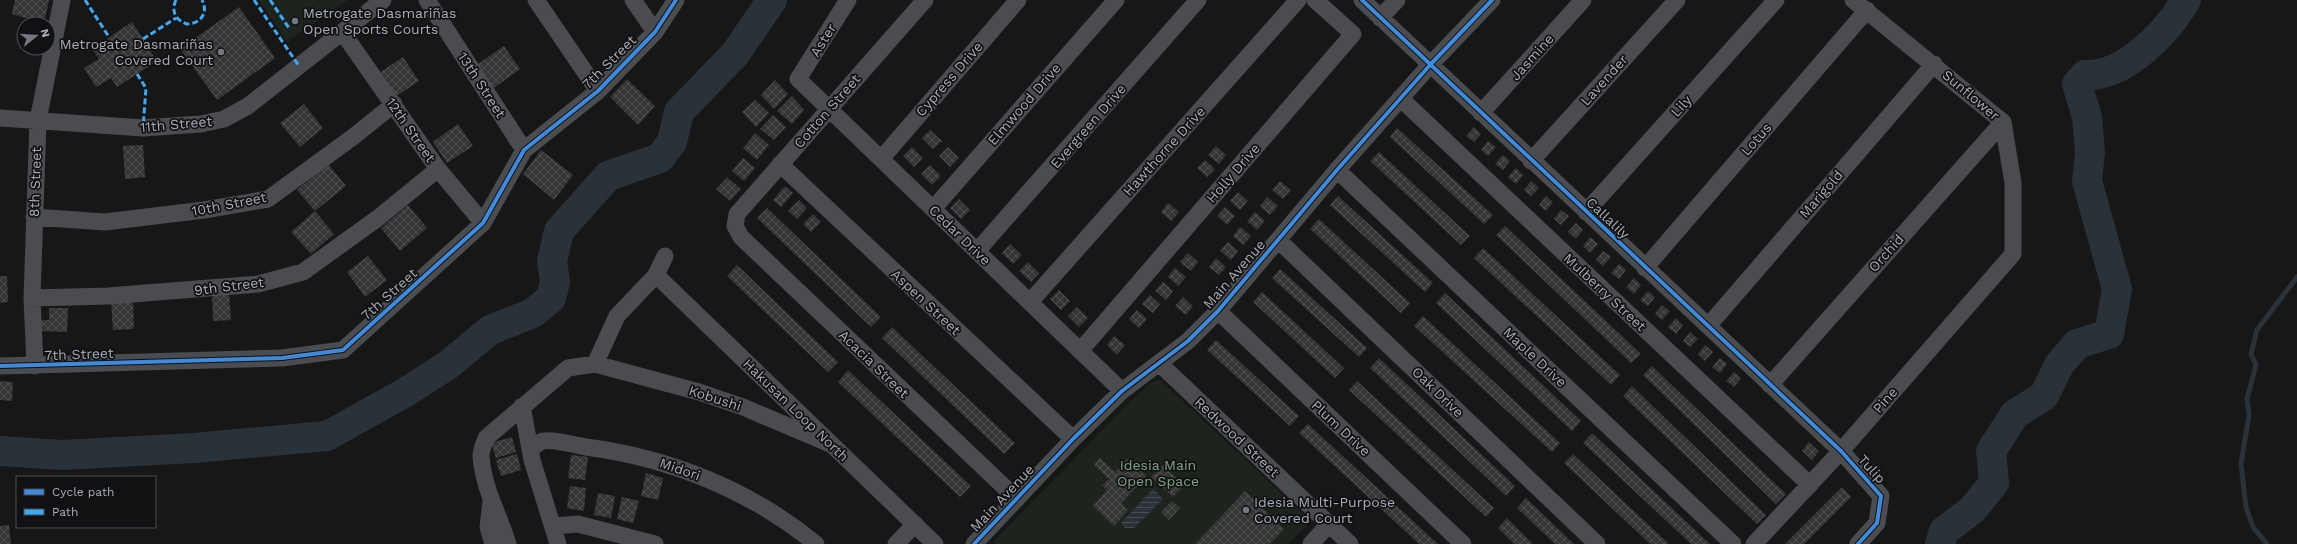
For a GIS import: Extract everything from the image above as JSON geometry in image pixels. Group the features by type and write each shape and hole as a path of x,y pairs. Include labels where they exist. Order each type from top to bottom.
{"street":[{"name":"8th Street","path":"35,366 32,298 38,120 62,0"},
{"name":"11th Street","path":"0,118 143,128 201,124 224,119 248,106 343,33 383,0"},
{"name":"13th Street","path":"427,0 524,150"},
{"path":"536,0 598,91"},
{"path":"632,0 654,32"},
{"name":"7th Street","path":"0,366 282,358 342,350 483,223 524,150 598,91 654,32 676,0"},
{"name":"Aster","path":"798,79 848,0"},
{"name":"Cotton Street","path":"735,226 737,214 925,0"},
{"name":"Cypress Drive","path":"881,159 1018,0"},
{"name":"Elmwood Drive","path":"933,209 1116,0"},
{"name":"Evergreen Drive","path":"977,252 1198,0"},
{"name":"Hawthorne Drive","path":"1030,302 1298,0"},
{"name":"Holly Drive","path":"1080,351 1353,34 1315,0"},
{"name":"Callalily","path":"1362,0 1531,161 1645,268 1709,325 1770,385 1841,451"},
{"path":"1380,18 1397,0"},
{"name":"Main Avenue","path":"974,544 1073,439 1122,391 1160,364 1188,341 1218,311 1400,98 1492,0"},
{"name":"Jasmine","path":"1481,113 1583,0"},
{"name":"Lavender","path":"1531,161 1677,0"},
{"name":"Lily","path":"1586,212 1776,0"},
{"name":"Sunflower","path":"1853,0 1934,64 2003,122 2013,183 2013,254"},
{"name":"Lotus","path":"1645,268 1867,10"},
{"name":"12th Street","path":"343,33 438,169 483,223"},
{"name":"Marigold","path":"1709,325 1934,64"},
{"name":"Cedar Drive","path":"798,79 1122,391"},
{"name":"Mulberry Street","path":"1400,98 1810,485"},
{"name":"10th Street","path":"34,217 105,222 204,210 268,199 353,137 394,104"},
{"name":"Orchid","path":"1770,385 2003,122"},
{"name":"Aspen Street","path":"780,164 1073,439"},
{"name":"9th Street","path":"32,298 108,296 258,284 303,272 378,218 438,169"},
{"name":"Maple Drive","path":"1337,170 1733,544"},
{"name":"Acacia Street","path":"735,226 741,237 1017,499"},
{"name":"Oak Drive","path":"1278,240 1597,544"},
{"name":"Pine","path":"1754,544 1841,451 2013,254"},
{"path":"508,544 501,522 491,501 481,454 486,438 568,368 595,364 617,316 656,276 665,256"},
{"name":"Hakusan Loop North","path":"656,276 935,544"},
{"name":"Plum Drive","path":"1218,311 1464,544"},
{"name":"Kobushi","path":"595,364 699,392 743,407 830,444"},
{"name":"Redwood Street","path":"1160,364 1350,544"},
{"path":"522,406 530,449 558,544"},
{"name":"Midori","path":"530,449 543,441 606,449 666,463 714,481 750,499 798,530 816,544"},
{"name":"Tulip","path":"1841,451 1881,496 1877,522 1858,544"},
{"path":"491,501 488,527 493,544"},
{"path":"553,526 578,524 655,544"},
{"path":"896,544 915,524"},
{"path":"1311,544 1329,524"}],"green space":[{"name":"Metrogate Dasmariñas Open Sports Courts","path":"259,0 348,0 287,42"},
{"name":"Idesia Main Open Space","path":"1159,379 1306,516 1307,525 1288,544 995,544 993,542 1121,411 1148,385"}],"shaded area":[{"path":"1153,489 1163,499 1134,528 1125,528 1121,523"}],"building":[{"path":"15,0 49,0 46,16 19,16 12,14"},
{"name":"Metrogate Dasmariñas Covered Court","path":"239,7 275,58 217,100 180,49"},
{"path":"132,22 157,61 117,87 111,78 96,87 84,68 99,59 92,49"},
{"path":"504,46 520,69 494,88 478,64"},
{"path":"403,57 419,81 392,99 376,75"},
{"path":"627,79 655,106 638,125 610,97"},
{"path":"775,80 788,94 774,109 761,95"},
{"path":"792,96 804,110 792,124 777,111"},
{"path":"755,100 769,113 756,127 742,112"},
{"path":"304,104 323,128 300,147 280,123"},
{"path":"773,115 786,127 774,140 760,129"},
{"path":"458,124 473,146 447,163 433,142"},
{"path":"1474,127 1481,134 1474,142 1466,136"},
{"path":"1397,128 1493,215 1484,224 1390,137"},
{"path":"930,130 942,141 933,149 922,138"},
{"path":"755,133 769,145 757,160 743,148"},
{"path":"1488,141 1496,147 1488,156 1481,150"},
{"path":"143,145 145,177 125,179 123,146"},
{"path":"1216,146 1226,155 1219,164 1208,155"},
{"path":"912,147 923,158 914,167 903,156"},
{"path":"948,147 959,158 950,167 939,156"},
{"path":"541,150 573,175 554,200 523,174"},
{"path":"1379,152 1470,236 1461,245 1370,161"},
{"path":"1503,155 1510,161 1503,170 1495,164"},
{"path":"743,158 755,168 744,181 732,171"},
{"path":"1205,160 1215,169 1207,177 1197,168"},
{"path":"328,164 346,186 315,211 297,190"},
{"path":"930,165 941,176 932,185 921,174"},
{"path":"1516,168 1523,175 1516,184 1508,177"},
{"path":"727,177 741,189 730,201 716,189"},
{"path":"1280,181 1291,190 1283,199 1272,190"},
{"path":"1531,181 1539,188 1531,196 1524,190"},
{"path":"785,186 793,193 781,207 773,200"},
{"path":"1238,192 1248,201 1240,210 1230,201"},
{"path":"1338,196 1433,283 1425,292 1330,205"},
{"path":"1546,196 1553,202 1546,211 1539,205"},
{"path":"1267,197 1278,206 1270,215 1260,206"},
{"path":"959,199 970,210 961,219 950,208"},
{"path":"799,200 807,208 797,219 788,211"},
{"path":"1168,203 1179,212 1171,221 1161,212"},
{"path":"408,205 427,228 400,251 381,228"},
{"path":"1225,207 1235,216 1227,225 1217,216"},
{"path":"767,208 881,317 871,327 757,218"},
{"path":"1561,210 1569,216 1561,225 1554,219"},
{"path":"315,211 334,234 311,254 291,232"},
{"path":"1255,212 1265,221 1257,230 1247,221"},
{"path":"813,214 821,222 811,232 803,224"},
{"path":"1319,219 1410,303 1401,313 1310,229"},
{"path":"1576,223 1583,230 1576,239 1568,232"},
{"path":"1505,226 1641,354 1631,363 1496,235"},
{"path":"1240,227 1251,236 1243,245 1233,236"},
{"path":"1590,237 1598,244 1590,253 1583,246"},
{"path":"1228,242 1238,251 1231,260 1220,251"},
{"path":"1010,244 1022,255 1013,264 1002,253"},
{"path":"1483,248 1620,375 1611,385 1474,258"},
{"path":"1603,251 1611,257 1603,266 1596,260"},
{"path":"1188,253 1198,262 1191,271 1180,262"},
{"path":"368,256 387,280 365,297 347,272"},
{"path":"1216,258 1226,267 1219,275 1209,267"},
{"path":"1028,262 1039,273 1031,282 1019,271"},
{"path":"1619,264 1626,270 1619,279 1611,273"},
{"path":"737,265 838,362 828,372 727,276"},
{"path":"1175,268 1186,277 1178,286 1168,277"},
{"path":"1280,269 1367,348 1359,357 1272,278"},
{"path":"0,276 7,276 8,302 0,303"},
{"path":"1634,278 1641,285 1634,294 1626,287"},
{"path":"1163,282 1173,291 1166,300 1155,291"},
{"path":"1059,290 1070,301 1061,310 1050,299"},
{"path":"1648,291 1655,297 1648,306 1640,300"},
{"path":"229,292 231,320 213,321 212,293"},
{"path":"1262,292 1344,368 1335,378 1253,302"},
{"path":"1445,293 1581,421 1572,431 1436,303"},
{"path":"1150,295 1160,304 1153,313 1142,304"},
{"path":"1183,297 1193,306 1186,315 1175,306"},
{"path":"133,300 134,329 113,330 111,301"},
{"path":"1662,305 1670,311 1662,320 1655,314"},
{"path":"1077,307 1088,318 1079,327 1068,316"},
{"path":"49,308 68,308 67,332 39,331 39,320 49,320"},
{"path":"1137,310 1147,319 1139,328 1129,319"},
{"path":"1423,316 1560,443 1552,452 1414,326"},
{"path":"1676,318 1683,325 1676,334 1668,327"},
{"path":"892,327 1015,443 1004,454 882,338"},
{"path":"1690,332 1698,339 1690,347 1683,341"},
{"path":"1114,336 1125,345 1117,355 1107,345"},
{"path":"1216,340 1299,416 1290,426 1207,350"},
{"path":"1705,345 1713,352 1705,361 1698,354"},
{"path":"1379,358 1515,486 1506,496 1370,368"},
{"path":"1720,358 1727,364 1720,373 1712,367"},
{"path":"1652,366 1786,494 1776,504 1643,375"},
{"path":"848,370 971,486 960,497 838,382"},
{"path":"1734,372 1741,378 1734,387 1726,381"},
{"path":"0,381 13,382 12,401 0,400"},
{"path":"1357,381 1494,508 1486,517 1349,390"},
{"path":"1632,386 1766,515 1757,524 1623,396"},
{"path":"1308,424 1438,544 1419,544 1299,433"},
{"path":"1592,433 1710,544 1691,544 1583,443"},
{"path":"512,437 516,452 496,458 491,443"},
{"path":"1809,442 1819,451 1812,460 1802,451"},
{"path":"517,454 521,470 501,476 496,460"},
{"path":"1573,454 1669,544 1650,544 1564,463"},
{"path":"571,455 588,457 585,480 568,478"},
{"path":"1100,458 1115,472 1128,458 1147,476 1121,503 1128,510 1114,526 1093,506 1107,490 1102,485 1109,479 1094,465"},
{"path":"1163,465 1184,485 1173,497 1151,477"},
{"path":"646,473 663,478 658,500 641,496"},
{"path":"570,486 586,488 584,511 567,508"},
{"path":"1842,487 1851,497 1804,544 1785,544"},
{"name":"Idesia Multi-Purpose Covered Court","path":"1245,491 1284,529 1270,544 1195,544"},
{"path":"598,493 615,496 611,518 594,515"},
{"path":"622,497 639,501 633,523 617,519"},
{"path":"1526,498 1574,544 1555,544 1517,508"},
{"path":"1172,501 1180,508 1169,520 1161,512"},
{"path":"1507,518 1533,544 1514,544 1498,528"},
{"path":"9,525 11,544 0,544 0,526"}],"waterway":[{"path":"0,451 62,455 194,448 327,436 406,392 448,365 490,330 533,313 551,298 555,282 552,261 559,231 608,176 660,158 672,142 679,112 735,54 772,0"},
{"path":"1940,544 1944,531 1972,510 1994,483 1991,451 2015,414 2044,396 2059,365 2077,344 2109,334 2117,289 2087,181 2090,153 2087,117 2077,84 2085,75 2100,74 2115,69 2130,61 2168,26 2186,0"},
{"path":"2267,544 2253,527 2246,507 2241,464 2249,415 2247,399 2256,365 2251,354 2257,330 2297,277"}],"marked path":[{"path":"85,0 109,37"},
{"path":"176,0 174,8 175,15 187,24 192,24 202,17 204,13 204,5 202,0"},
{"path":"254,0 299,66"},
{"path":"270,0 289,28"},
{"path":"143,39 176,18"},
{"path":"137,74 146,88 143,128"}],"cycle path":[{"path":"0,366 282,358 343,350 483,223 524,150 598,91 655,32 676,0"},
{"path":"1362,0 1841,451 1881,496 1877,523 1858,544"},
{"path":"974,544 1073,439 1122,391 1188,341 1218,311 1337,170 1430,65 1492,0"}],"place":[{"name":"Metrogate Dasmariñas Open Sports Courts","path":"295,21"},
{"name":"Metrogate Dasmariñas Covered Court","path":"221,52"},
{"name":"Idesia Multi-Purpose Covered Court","path":"1246,510"}]}
